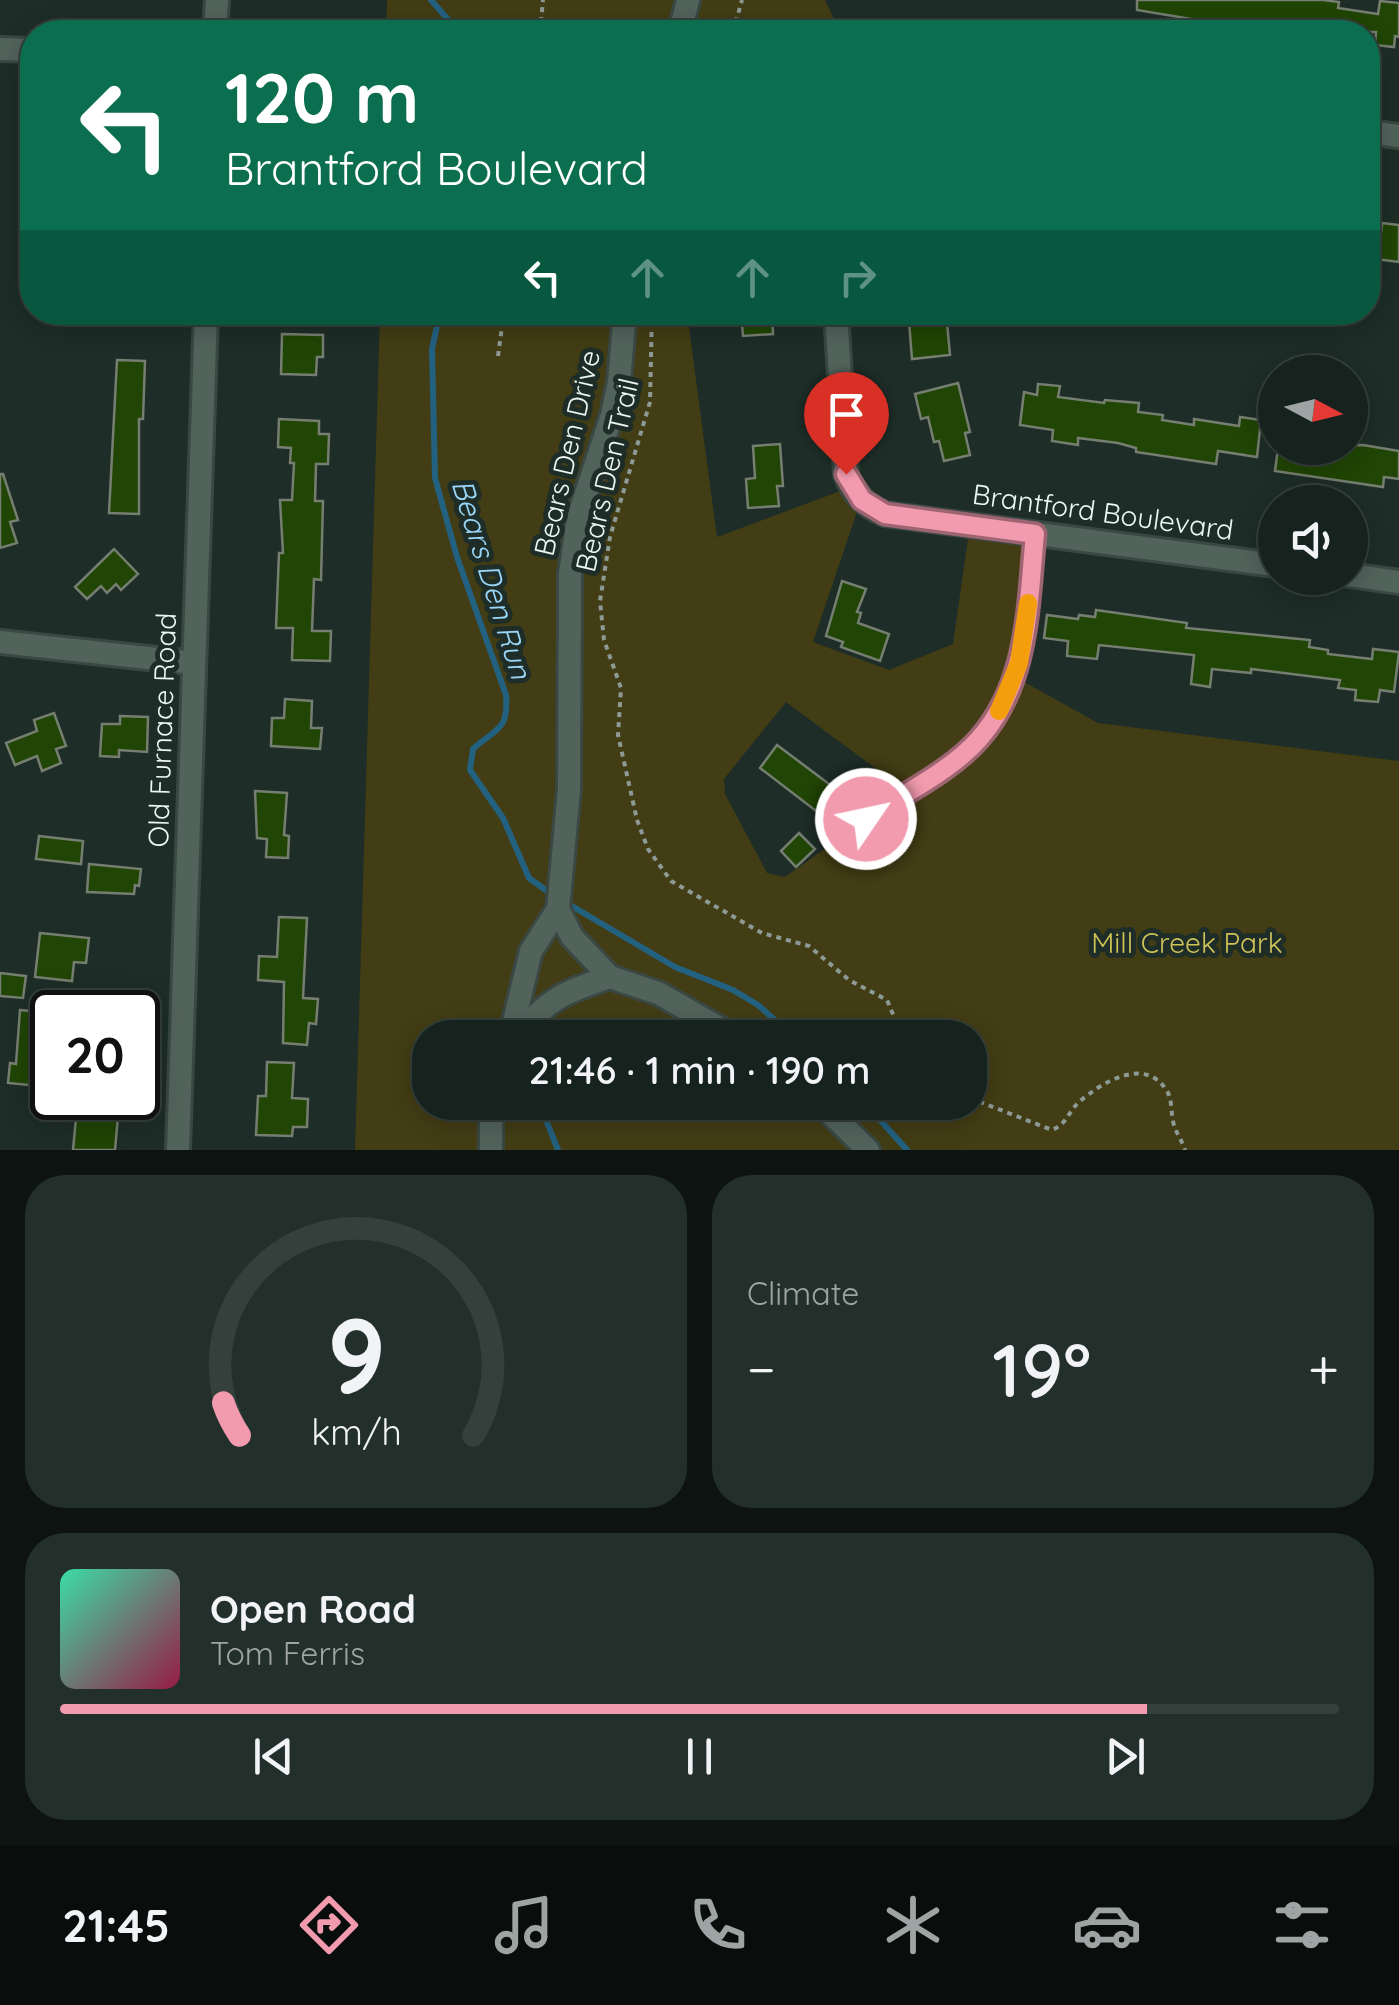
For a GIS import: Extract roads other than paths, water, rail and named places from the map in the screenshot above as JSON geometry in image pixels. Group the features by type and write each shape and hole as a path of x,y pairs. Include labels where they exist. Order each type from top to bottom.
{"street":[{"name":"Old Furnace Road","path":"178,1150 206,325"},
{"name":"Bears Den Drive","path":"558,908 567,818 570,574 578,518 612,414 623,325"},
{"name":"Brantford Boulevard","path":"837,325 846,474 851,487 870,507 885,514 1258,563"},
{"path":"1368,578 1399,582"},
{"path":"0,642 194,663"},
{"path":"558,908 572,937 610,978 658,993 705,1020"},
{"path":"516,1020 530,950 558,908"},
{"path":"529,1020 546,1003 574,988 610,978"},
{"path":"491,1120 492,1150"},
{"path":"837,1120 868,1150"}],"lane":[{"path":"866,819 966,750 1002,708 1019,663 1035,534"}],"waterway":[{"name":"Bears Den Run","path":"431,0 448,20"},
{"name":"Bears Den Run","path":"437,325 432,349 435,478 457,557 506,695 503,722 473,749 470,770 503,818 529,878 554,896"},
{"name":"Bears Den Run","path":"565,902 675,967 733,990 775,1020"},
{"path":"546,1120 558,1150"},
{"name":"Bears Den Run","path":"880,1120 907,1150"}],"park label":[{"name":"Mill Creek Park","path":"1187,943"}]}
